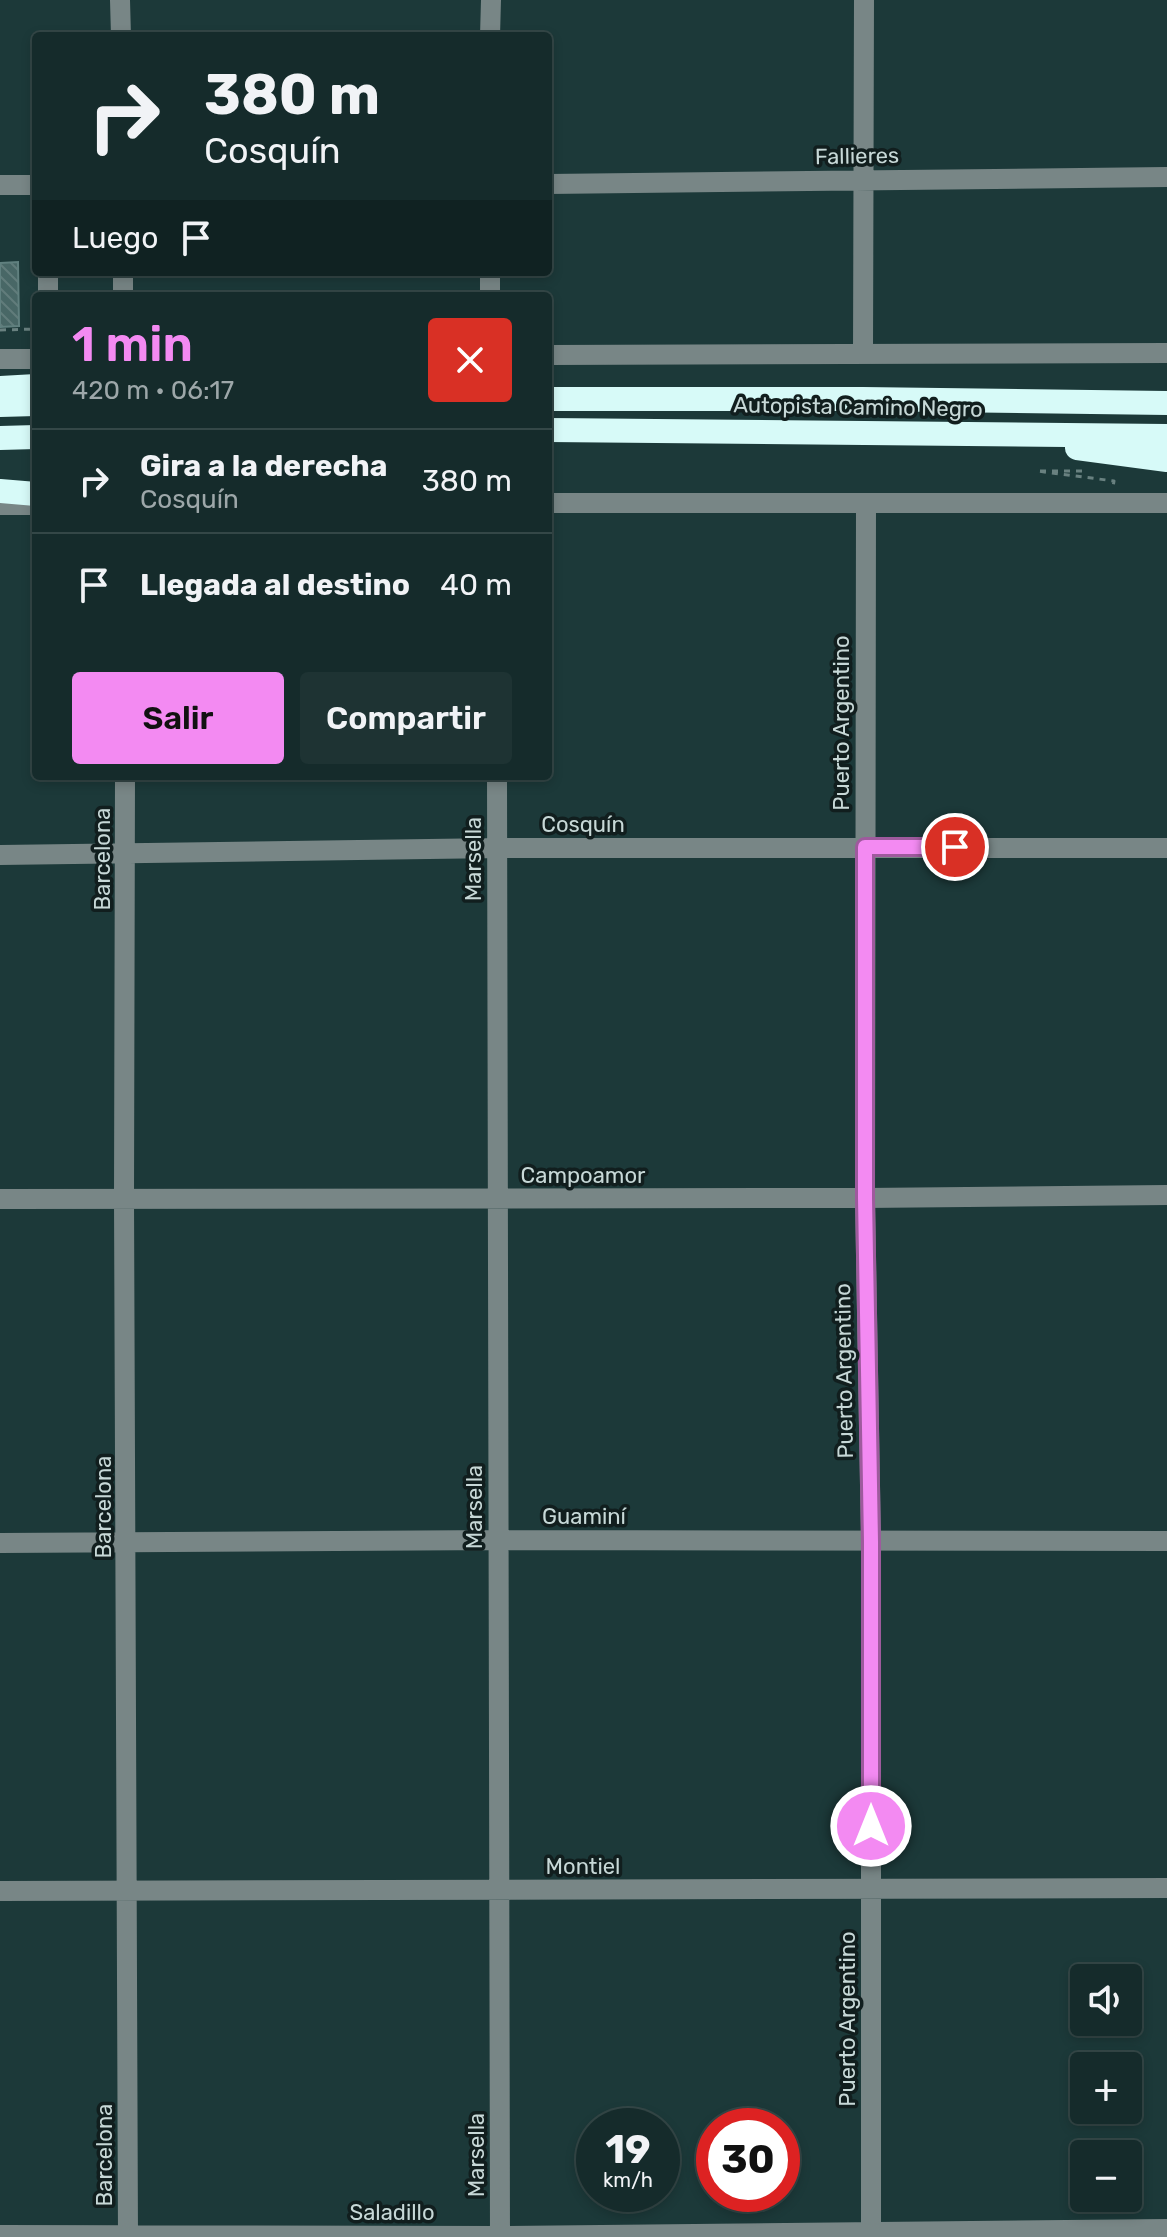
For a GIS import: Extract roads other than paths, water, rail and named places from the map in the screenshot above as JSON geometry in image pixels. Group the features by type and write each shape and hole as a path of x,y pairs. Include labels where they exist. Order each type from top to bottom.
{"highway":[{"path":"0,388 32,386"},
{"path":"863,399 952,392 1167,388"},
{"name":"Autopista Camino Negro","path":"552,399 1167,403"},
{"path":"0,405 32,404"},
{"name":"Autopista Camino Negro","path":"552,430 1167,436"},
{"path":"975,434 1167,460"},
{"path":"0,438 32,437"},
{"path":"0,491 32,494"}],"street":[{"path":"120,0 121,32"},
{"path":"490,32 491,0"},
{"path":"863,354 864,0"},
{"name":"Fallieres","path":"552,184 1167,177"},
{"path":"0,185 32,185"},
{"path":"552,355 1167,353"},
{"path":"0,359 32,359"},
{"path":"552,503 1167,503"},
{"name":"Puerto Argentino","path":"866,504 865,1198 871,1542 871,2235"},
{"path":"0,505 32,505"},
{"name":"Barcelona","path":"125,780 128,2236"},
{"name":"Marsella","path":"497,780 500,2236"},
{"name":"Cosquín","path":"0,855 498,848 1167,848"},
{"name":"Campoamor","path":"0,1199 1167,1195"},
{"name":"Guaminí","path":"0,1543 1167,1541"},
{"name":"Montiel","path":"0,1891 1167,1888"},
{"name":"Saladillo","path":"0,2235 871,2235 1167,2229"}]}
